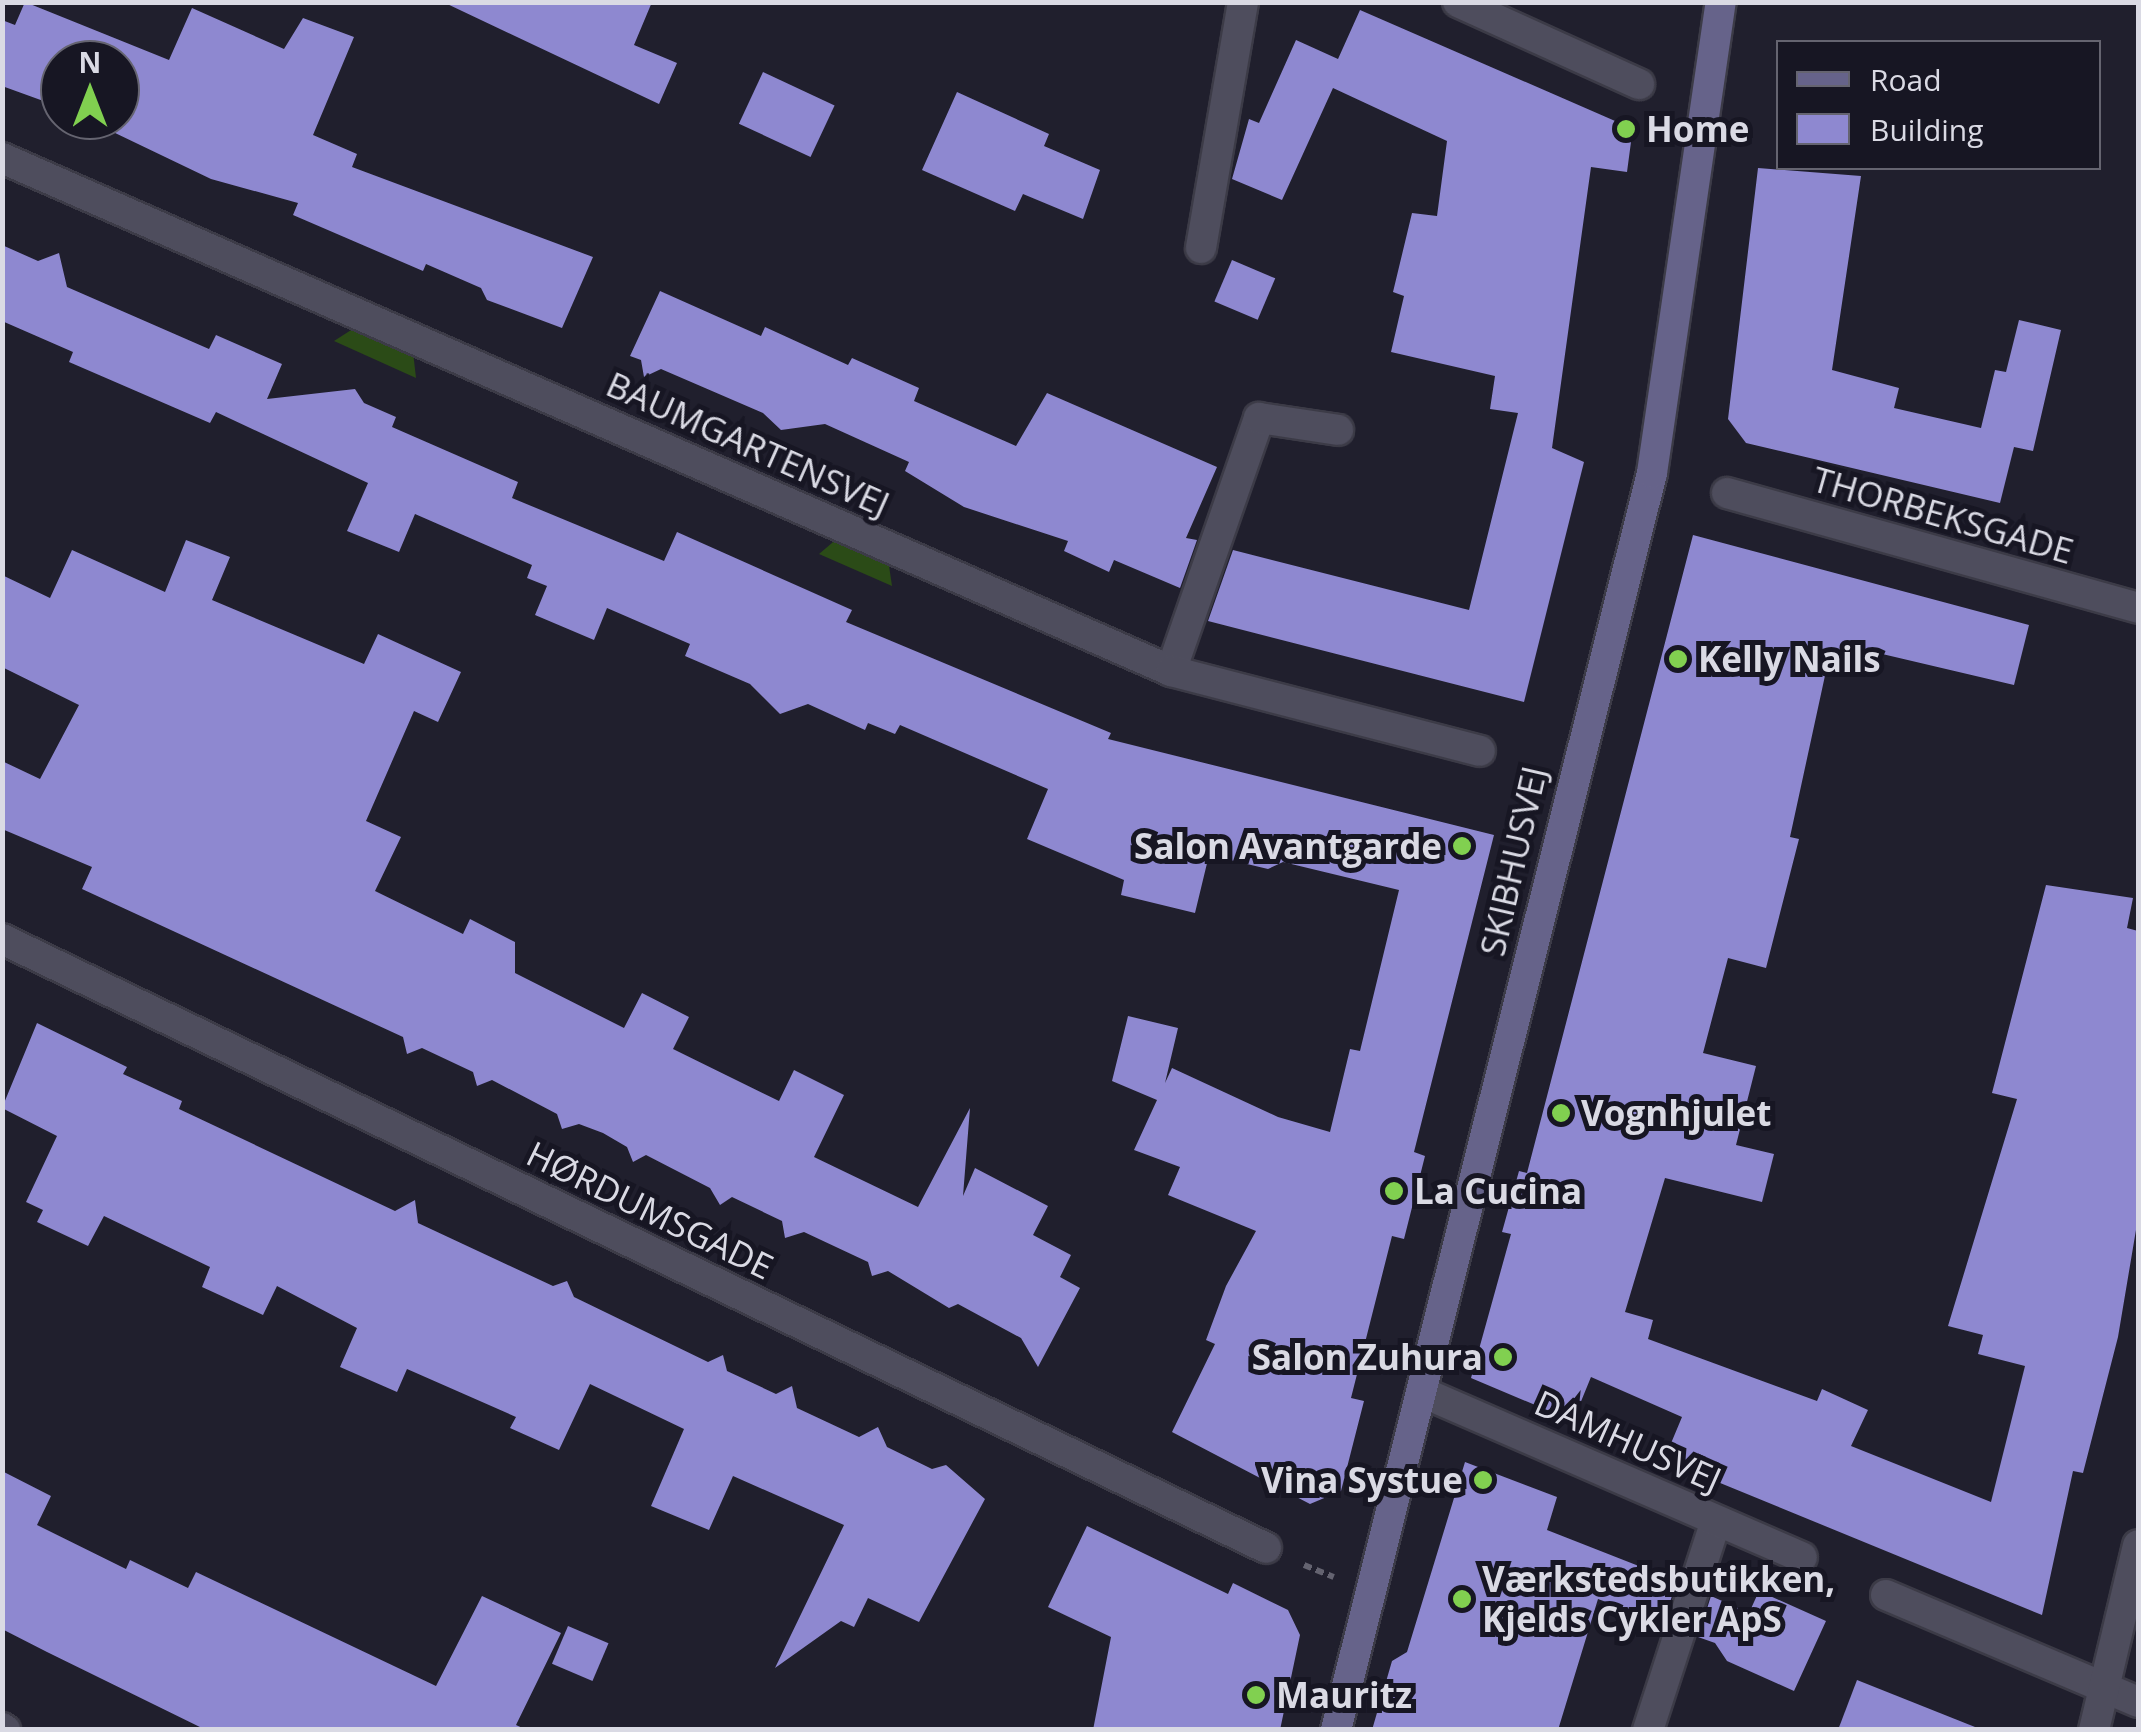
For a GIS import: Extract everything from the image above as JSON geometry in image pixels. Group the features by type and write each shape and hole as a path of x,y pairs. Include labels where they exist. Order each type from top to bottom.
{"street":[{"path":"1201,248 1243,2"},
{"path":"1458,2 1638,84"},
{"name":"SKIBHUSVEJ","path":"1336,1730 1424,1393 1652,472 1720,2"},
{"name":"BAUMGARTENSVEJ","path":"2,158 1171,671 1480,752"},
{"path":"1171,671 1258,418 1338,430"},
{"name":"THORBEKSGADE","path":"1727,493 2138,608"},
{"name":"HØRDUMSGADE","path":"2,939 1266,1548"},
{"name":"DAMHUSVEJ","path":"1424,1393 1802,1558"},
{"path":"1648,1730 1716,1521"},
{"path":"2094,1730 2138,1545"},
{"path":"1886,1595 2138,1702"}],"path":[{"path":"1266,1548 1372,1587"}],"green space":[{"path":"362,323 412,343 416,378 334,341"},
{"path":"839,537 888,559 892,586 819,554"}],"building":[{"path":"25,2 119,40 40,40 40,100 2,86 2,20 15,25"},
{"path":"443,2 652,2 634,45 677,63 659,104"},
{"path":"192,8 284,49 303,18 354,37 313,135 357,154 352,167 593,257 562,328 487,300 481,288 426,264 423,271 293,215 298,203 211,179 130,140 140,140 140,48 169,60"},
{"path":"1360,10 1622,124 1631,142 1627,172 1591,167 1552,448 1584,462 1524,702 1208,621 1233,550 1469,610 1518,413 1490,409 1495,376 1391,352 1404,296 1393,292 1412,213 1437,216 1447,141 1333,88 1282,200 1232,179 1249,119 1259,123 1296,40 1338,59"},
{"path":"763,72 835,105 811,157 739,124"},
{"path":"957,92 1049,134 1044,146 1100,170 1083,219 1023,194 1015,211 922,170"},
{"path":"1758,168 1861,176 1832,370 1899,388 1894,408 1981,428 1995,370 2006,372 2019,320 2061,330 2033,451 2014,447 2000,503 1746,443 1728,419"},
{"path":"2,245 38,261 59,253 67,287 209,349 216,335 282,364 267,399 355,389 364,403 396,417 392,427 518,482 512,498 664,561 677,532 852,610 846,622 1111,733 1108,739 1494,835 1414,1152 1425,1156 1404,1239 1392,1236 1351,1398 1364,1401 1341,1491 1310,1504 1172,1432 1215,1344 1206,1340 1226,1286 1256,1231 1168,1195 1180,1167 1134,1150 1157,1100 1112,1081 1128,1016 1178,1028 1165,1083 1172,1068 1278,1117 1330,1132 1350,1049 1360,1051 1399,890 1283,862 1268,869 1209,855 1195,913 1121,895 1124,880 1027,839 1048,789 900,725 895,734 868,723 865,730 808,704 780,714 750,684 685,656 690,644 607,608 594,640 535,615 547,586 527,578 532,565 415,514 399,552 347,531 368,483 216,412 210,423 69,362 73,352 2,321"},
{"path":"1232,260 1275,278 1258,320 1214,301"},
{"path":"660,291 761,336 765,327 848,365 852,358 919,388 914,401 1016,446 1047,393 1217,467 1186,538 1197,540 1180,588 1114,560 1109,572 1064,551 1068,541 964,507 905,471 909,462 825,424 781,430 763,413 661,369 644,377 641,360 630,356"},
{"path":"1693,535 2029,625 2014,685 1844,645 1838,673 1826,671 1790,837 1799,839 1766,968 1728,958 1703,1053 1756,1066 1736,1145 1774,1154 1762,1202 1665,1178 1625,1312 1653,1320 1648,1339 1817,1401 1822,1389 1868,1410 1851,1446 1991,1502 2025,1366 1978,1354 1983,1335 1948,1326 2017,1099 1992,1093 2046,885 2133,898 2127,928 2138,931 2138,1218 2118,1337 2083,1473 2073,1471 2042,1615 1664,1460 1682,1417 1591,1377 1573,1421 1471,1378 1511,1234 1502,1232 1519,1171 1527,1173"},
{"path":"186,540 230,557 212,600 364,664 378,634 461,672 438,722 414,711 366,821 401,837 375,891 463,934 470,919 515,942 515,973 624,1028 642,993 689,1017 673,1049 779,1101 794,1070 844,1095 814,1157 918,1207 970,1108 963,1196 975,1168 1048,1206 1033,1235 1071,1255 1060,1277 1080,1288 1038,1367 1021,1338 958,1304 949,1308 888,1271 872,1276 868,1262 804,1232 785,1238 782,1221 732,1197 720,1205 710,1188 646,1155 633,1162 627,1147 603,1133 579,1124 562,1129 557,1114 492,1080 477,1086 473,1072 422,1048 407,1054 403,1037 82,889 92,867 2,829 2,761 40,779 79,705 2,667 2,575 50,598 72,550 165,592"},
{"path":"37,1023 127,1067 123,1074 182,1101 179,1109 395,1211 415,1200 418,1223 553,1286 567,1281 574,1297 708,1362 723,1355 727,1371 776,1394 792,1386 797,1408 859,1437 878,1427 887,1447 932,1469 946,1465 985,1499 919,1622 868,1598 854,1627 841,1621 775,1668 844,1525 733,1476 709,1530 651,1506 684,1429 590,1384 559,1450 510,1428 516,1417 407,1369 397,1392 340,1367 357,1328 277,1286 263,1315 202,1287 210,1267 104,1216 88,1246 37,1222 43,1210 26,1202 57,1136 2,1108"},
{"path":"1465,1462 1557,1497 1547,1530 1677,1581 1663,1623 1598,1599 1558,1730 1372,1730 1392,1661 1407,1652"},
{"path":"2,1471 51,1496 37,1525 126,1569 130,1560 188,1588 196,1572 436,1686 482,1596 561,1633 516,1725 527,1730 206,1730 47,1652 2,1629"},
{"path":"1087,1526 1228,1594 1233,1583 1288,1610 1300,1635 1280,1730 1093,1730 1111,1637 1048,1607"},
{"path":"1759,1591 1826,1621 1794,1691 1727,1661 1715,1643 1698,1637 1711,1596 1749,1613"},
{"path":"568,1626 609,1643 592,1681 552,1664"},
{"path":"1857,1680 1975,1727 1975,1730 1838,1730"}],"place":[{"name":"Home","path":"1626,129"},
{"name":"Kelly Nails","path":"1678,659"},
{"name":"Salon Avantgarde","path":"1462,846"},
{"name":"Vognhjulet","path":"1561,1113"},
{"name":"La Cucina","path":"1394,1191"},
{"name":"Salon Zuhura","path":"1503,1357"},
{"name":"Vina Systue","path":"1483,1480"},
{"name":"Værkstedsbutikken, Kjelds Cykler ApS","path":"1462,1599"},
{"name":"Mauritz","path":"1256,1695"}]}
